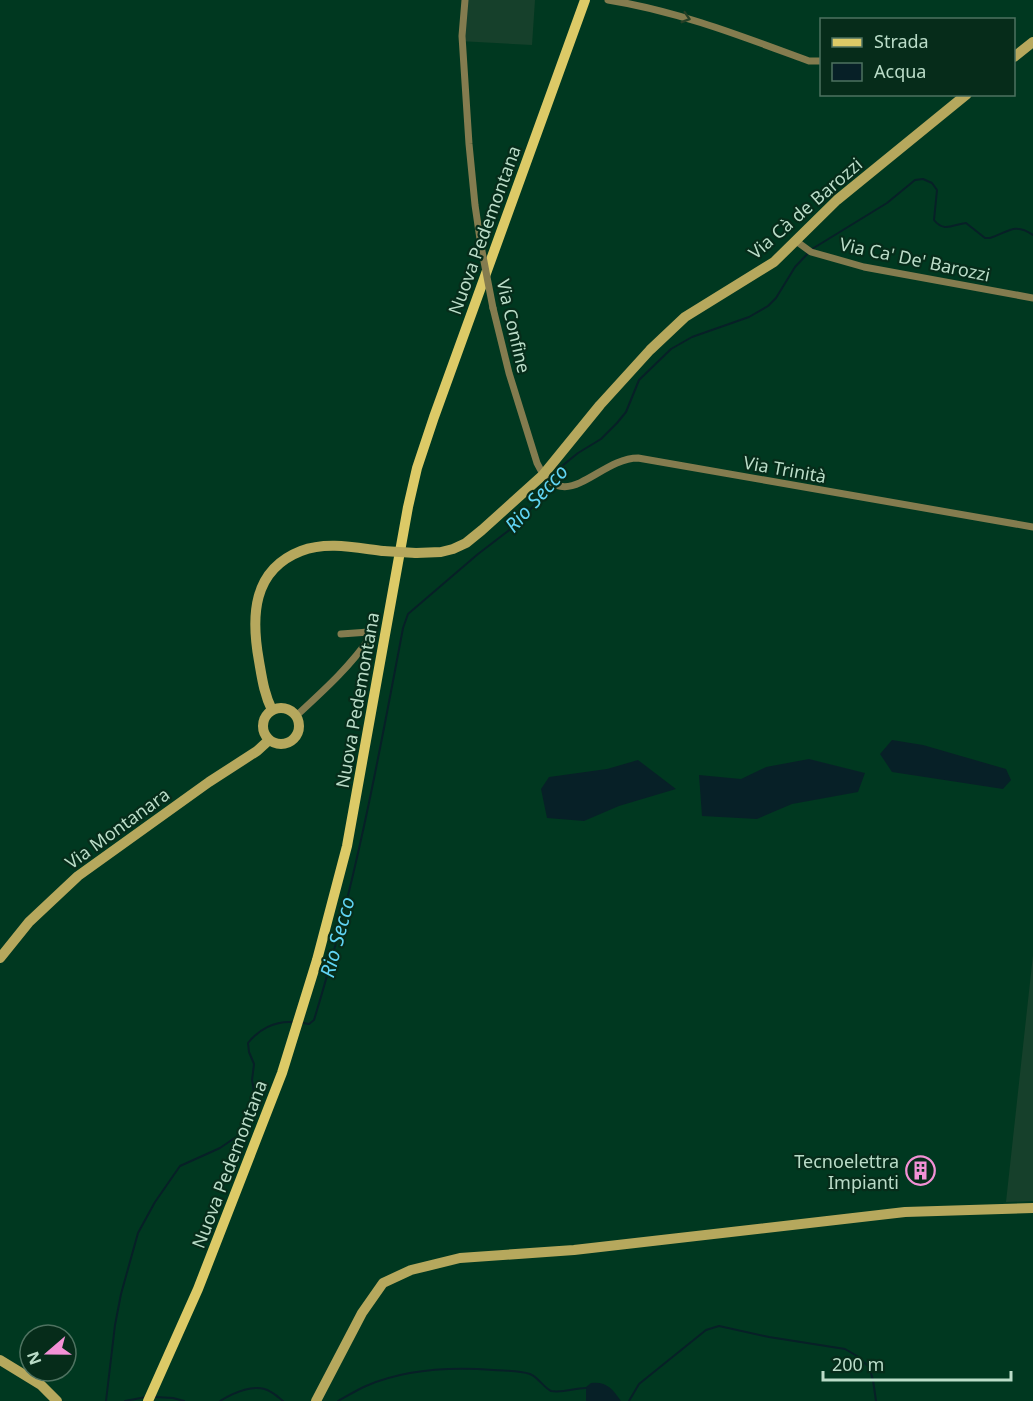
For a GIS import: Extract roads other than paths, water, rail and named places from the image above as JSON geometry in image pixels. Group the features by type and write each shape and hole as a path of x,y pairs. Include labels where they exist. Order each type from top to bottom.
{"main road":[{"name":"Nuova Pedemontana","path":"150,1397 198,1289 282,1073 317,960 347,846 417,468 585,0"}],"street":[{"name":"Via Confine","path":"465,0 462,36 471,164 481,246 508,373 543,476"},
{"path":"608,0 660,10 810,61 820,61"},
{"path":"1015,56 1033,42"},
{"name":"Via Cà de Barozzi","path":"543,476 628,374 685,317 774,262 837,200 965,96"},
{"name":"Via Ca' De' Barozzi","path":"796,241 809,250 864,267 1033,298"},
{"name":"Via Trinità","path":"543,476 553,485 565,488 622,461 638,458 1033,527"},
{"path":"272,710 263,686 254,627 257,598 266,578 286,558 308,549 327,546 416,554 441,552 466,543 543,476"},
{"path":"296,716 333,682 371,636 369,632 363,631 341,634"},
{"path":"285,708 296,716 298,732 291,741 279,744 269,740 265,735 262,724 264,718 272,710 285,708"},
{"name":"Via Montanara","path":"0,958 29,922 78,876 209,782 257,751 269,740"},
{"path":"316,1401 362,1312 383,1283 411,1269 460,1258 574,1250 905,1212 1033,1208"},
{"path":"0,1360 36,1381 57,1401"}],"water":[{"path":"892,740 923,745 1006,769 1011,780 1003,789 892,772 880,754"},
{"path":"809,759 865,773 858,792 792,804 757,819 702,816 699,775 741,779 766,767"},
{"path":"638,760 676,789 619,806 584,821 547,818 541,789 549,777 607,769"},
{"path":"591,1383 601,1383 609,1387 621,1401 586,1401 586,1387"}],"waterway":[{"name":"Rio Secco","path":"303,1023 309,1024 314,1020 341,923 374,777 403,628 408,614 516,525 538,501 557,470 578,453 601,439 617,423 626,412 639,380 671,349 692,337 749,317 768,306 776,298 795,267 812,249 887,203 915,180 923,179 932,183 937,190 934,220 942,226 949,227 966,223 985,238 1016,229 1033,235"},
{"name":"Rio Secco","path":"106,1401 115,1325 138,1233 155,1202 180,1166 220,1148 239,1135 250,1114 255,1097 252,1080 254,1064 248,1043 268,1027 292,1022"},
{"path":"629,1401 639,1384 706,1330 719,1326 769,1337 845,1349 869,1367 876,1401"},
{"path":"338,1401 381,1380 445,1369 525,1373 533,1375 551,1391 586,1388"},
{"path":"220,1401 252,1388 265,1389 283,1401"},
{"path":"125,1401 146,1397"},
{"path":"155,1397 184,1401"}],"place":[{"name":"Tecnoelettra Impianti","path":"920,1171"}]}
